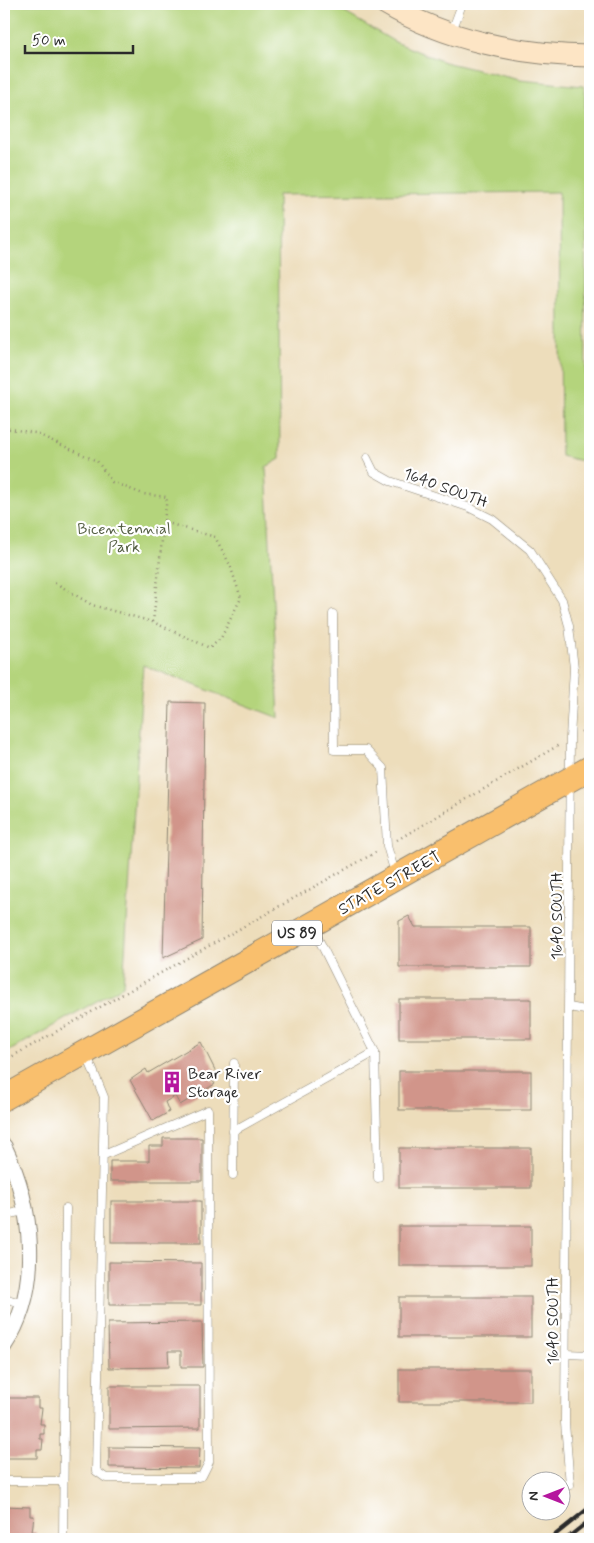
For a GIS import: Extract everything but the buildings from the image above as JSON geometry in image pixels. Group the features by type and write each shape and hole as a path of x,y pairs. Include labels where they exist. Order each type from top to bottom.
{"main road":[{"name":"STATE STREET","path":"4,1098 590,768"}],"street":[{"path":"386,4 451,33 508,49 590,56"},
{"path":"4,1146 17,1173 30,1235 29,1275 15,1330 4,1346"}],"lane":[{"path":"451,33 462,4"},
{"name":"1640 SOUTH","path":"368,458 374,472 390,481 468,508 492,520 530,550 562,600 569,626 574,668 570,738 565,1423 569,1470"},
{"path":"332,614 334,750 366,750 383,768 387,846 396,877"},
{"path":"312,925 375,1052 378,1178"},
{"path":"569,1007 590,1011"},
{"path":"85,1052 104,1098 96,1471 106,1478 193,1478 202,1476 209,1462 208,1110 104,1155"},
{"path":"233,1131 375,1052"},
{"path":"233,1175 234,1062"},
{"path":"63,1539 66,1208"},
{"path":"4,1215 25,1211"},
{"path":"4,1298 22,1303"},
{"path":"566,1354 590,1355"},
{"path":"4,1481 64,1481"}],"path":[{"path":"4,428 34,433 97,461 112,482 143,494 167,497 153,622"},
{"path":"54,582 92,605 153,622 210,648 221,638 241,598 230,565 215,537 164,522"},
{"path":"4,1061 387,846 590,726"}],"green space":[{"name":"Bicentennial Park","path":"4,4 330,4 395,42 444,62 520,80 583,86 585,90 586,462 561,456 559,192 278,195 280,459 266,467 279,718 143,665 123,986 4,1054"}],"railway":[{"path":"550,1539 590,1507"},
{"path":"566,1539 590,1520"}],"place":[{"name":"Bear River Storage","path":"172,1082"}]}
